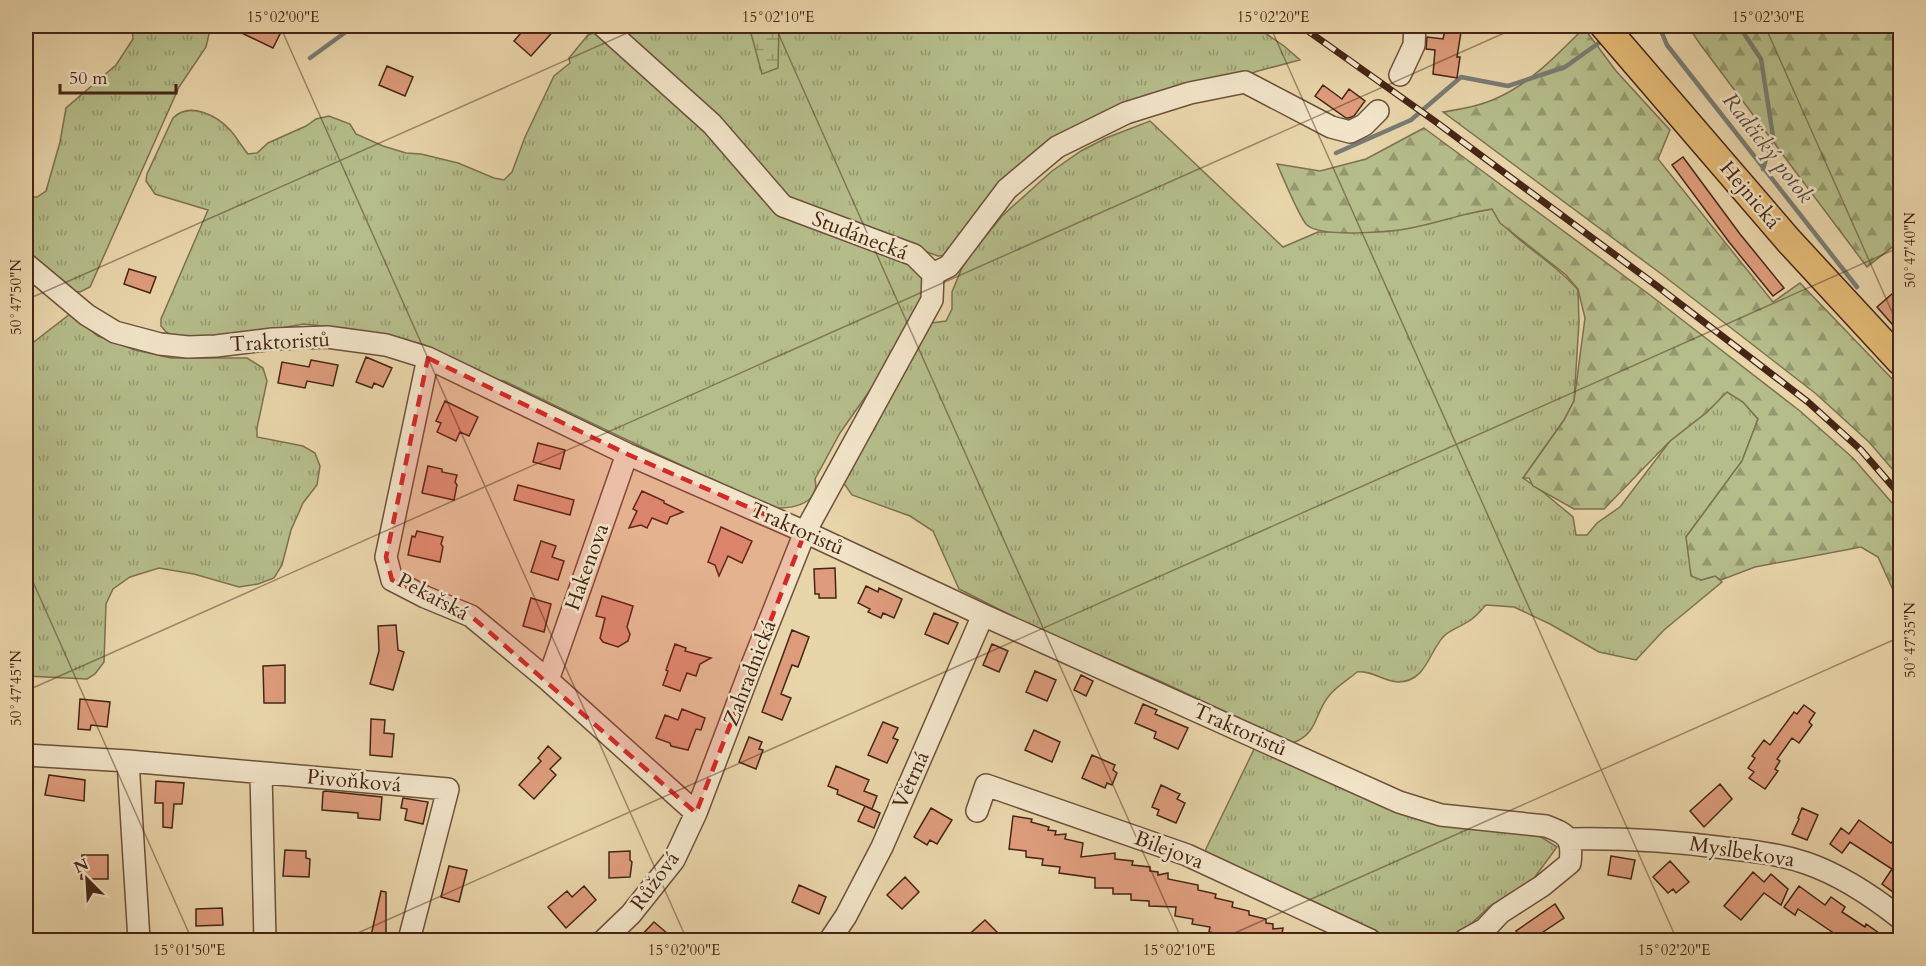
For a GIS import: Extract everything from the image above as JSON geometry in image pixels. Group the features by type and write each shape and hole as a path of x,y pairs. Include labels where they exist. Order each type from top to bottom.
{"main road":[{"name":"Hejnická","path":"1604,26 1789,241 1900,361"}],"street":[{"name":"Studánecká","path":"603,26 712,124 783,206 914,255 933,274 932,300 806,532"},
{"path":"1400,75 1414,45 1415,26"},
{"path":"933,274 949,266 1007,189 1057,147 1126,113 1190,93 1245,82 1331,127 1350,132 1364,125 1378,111"},
{"name":"Traktoristů","path":"26,264 87,315 115,332 160,344 216,346 273,339 327,337 386,345 428,358 627,454 806,532 982,615 1399,802 1441,815 1546,826 1562,831 1569,839"},
{"name":"Pekařská","path":"428,358 386,556 392,580 424,597 471,616 548,680 696,813"},
{"name":"Hakenova","path":"548,680 627,454"},
{"name":"Zahradnická","path":"696,813 806,532"},
{"name":"Větrná","path":"830,940 846,916 882,847 982,615"},
{"name":"Pivoňková","path":"26,755 128,761 447,789 409,940"},
{"path":"128,761 139,940"},
{"path":"261,774 265,940"},
{"name":"Bilejova","path":"977,811 986,785 1187,855 1370,940"},
{"name":"Růžová","path":"604,940 631,914 674,860 696,813"},
{"path":"1465,940 1490,935 1500,913 1542,886 1570,863 1572,848 1569,839"},
{"name":"Myslbekova","path":"1569,839 1677,842 1774,854 1807,863 1838,876 1900,918"}],"highlighted area":[{"path":"428,358 627,454 805,532 696,813 471,616 392,580 386,557"}],"green space":[{"path":"132,26 219,26 209,34 206,47 179,87 90,287 80,292 73,291 26,254 26,197 37,197 46,191 60,142 66,108 116,65 133,39"},
{"path":"615,26 1255,26 1300,60 1258,71 1093,124 948,255 938,256 812,210 783,194"},
{"path":"749,26 779,26 778,68 762,74"},
{"path":"1688,26 1900,26 1900,241 1867,267"},
{"path":"1584,28 1616,71 1670,130 1658,159 1773,302 1800,283 1900,387 1900,478 1869,442 1815,393 1664,276 1443,112 1484,103 1509,92 1544,67"},
{"path":"598,31 728,150 774,203 885,249 920,269 928,291 887,366 840,433 815,479 816,488 808,500 786,508 763,505 504,381 493,379 436,354 425,345 383,334 303,324 215,340 178,339 161,326 161,319 208,210 155,194 146,181 147,174 173,118 180,113 195,111 219,120 231,131 248,154 257,153 268,143 316,119 329,116 350,124 356,134 383,146 458,163 504,180 512,172 525,137 554,76 570,63 569,58 588,35"},
{"path":"1150,121 1283,247 1318,232 1369,232 1492,209 1510,231 1568,279 1578,290 1579,322 1574,401 1564,420 1523,478 1573,517 1576,535 1587,535 1597,523 1620,507 1670,441 1707,412 1727,391 1743,402 1758,419 1742,461 1686,537 1701,580 1715,576 1722,582 1664,630 1636,660 1599,652 1550,624 1514,607 1486,605 1472,619 1445,635 1421,671 1408,681 1398,682 1357,672 1331,693 1307,735 1292,743 1162,682 1038,629 959,589 933,531 910,516 852,495 843,482 931,323 946,321 952,309 952,292 964,263 1002,216 1052,171 1081,151 1106,138"},
{"path":"1424,128 1650,295 1800,411 1853,458 1900,512 1900,597 1894,592 1878,557 1861,547 1755,567 1721,580 1715,576 1701,580 1691,576 1686,537 1742,461 1758,419 1743,402 1727,392 1707,412 1670,441 1604,509 1574,509 1533,486 1529,478 1523,478 1564,420 1574,401 1585,318 1578,289 1566,275 1500,223 1492,209 1402,230 1341,233 1315,229 1307,225 1300,214 1277,164 1320,171 1366,159"},
{"path":"70,314 98,336 135,350 171,358 247,358 263,368 267,381 257,437 303,446 315,453 320,466 317,485 303,503 291,530 282,565 274,578 258,584 239,587 194,574 159,568 130,577 113,589 106,604 104,662 95,674 87,679 26,676 26,348"},
{"path":"1259,739 1444,820 1525,827 1557,847 1532,881 1490,906 1454,940 1393,940 1202,857"}],"building":[{"path":"227,26 284,26 273,48"},
{"path":"527,26 558,26 531,56 514,41"},
{"path":"1446,26 1462,26 1457,57 1460,57 1457,78 1433,74 1435,50 1426,49 1427,37 1443,39"},
{"path":"387,66 413,77 405,96 379,85"},
{"path":"1323,85 1342,99 1349,89 1365,101 1354,116 1346,118 1315,96"},
{"path":"1683,157 1740,234 1784,288 1773,296 1729,242 1672,165"},
{"path":"129,269 156,277 150,293 124,284"},
{"path":"1900,287 1900,333 1877,307"},
{"path":"366,357 392,368 383,387 374,383 372,388 356,382"},
{"path":"311,360 338,365 333,386 307,381 305,388 278,383 282,362 309,367"},
{"path":"445,401 478,417 469,436 460,432 456,441 437,432 441,423 436,421"},
{"path":"538,443 565,450 560,469 533,462"},
{"path":"428,466 457,475 454,500 422,493"},
{"path":"518,485 574,500 570,515 514,500"},
{"path":"642,491 683,512 670,517 667,524 652,518 647,528 641,525 629,528 637,511 633,509"},
{"path":"721,527 752,541 742,563 728,556 719,576 715,565 708,562"},
{"path":"417,531 443,537 440,562 408,555 412,536 415,537"},
{"path":"541,541 556,546 552,557 564,561 558,580 531,572"},
{"path":"835,568 836,598 819,598 819,594 815,594 814,569"},
{"path":"866,586 878,592 879,588 902,599 894,618 883,613 881,618 868,612 870,609 858,603"},
{"path":"602,596 633,606 627,627 630,634 628,641 618,647 603,642 600,638 605,618 596,616"},
{"path":"531,598 551,604 544,632 523,626"},
{"path":"934,613 958,623 948,644 925,634"},
{"path":"396,625 398,650 404,652 393,690 370,684 379,651 378,626"},
{"path":"792,630 809,637 798,667 792,665 781,694 791,698 782,720 762,712"},
{"path":"675,644 686,648 685,651 711,658 700,664 696,676 687,673 680,691 663,685"},
{"path":"992,644 1008,651 999,672 983,665"},
{"path":"285,665 285,703 264,703 263,666"},
{"path":"1035,671 1056,680 1047,701 1026,692"},
{"path":"1081,675 1093,681 1086,696 1074,690"},
{"path":"80,699 110,702 107,727 91,725 90,730 78,729"},
{"path":"1143,704 1157,710 1155,714 1188,728 1178,749 1154,738 1156,732 1135,723"},
{"path":"1804,705 1815,713 1809,722 1812,725 1799,743 1792,738 1777,759 1780,761 1775,769 1778,771 1765,789 1749,778 1754,772 1748,768 1755,758 1752,756 1764,740 1770,745 1794,712 1797,714"},
{"path":"682,709 705,718 701,730 696,729 688,750 671,746 670,743 656,738 665,715 678,720"},
{"path":"371,719 385,720 384,733 394,734 392,757 370,755"},
{"path":"883,722 898,728 893,738 898,740 887,763 868,755"},
{"path":"1034,730 1060,742 1052,762 1025,750"},
{"path":"749,737 762,742 759,749 763,750 756,769 739,762"},
{"path":"548,746 561,758 550,769 556,775 534,799 519,785 541,761 538,758"},
{"path":"1092,755 1115,765 1113,770 1117,773 1112,785 1107,783 1105,788 1082,778"},
{"path":"836,766 869,780 864,791 877,796 872,809 837,794 838,790 828,786"},
{"path":"49,775 85,780 84,801 45,795"},
{"path":"156,781 184,783 182,804 174,804 172,828 163,827 163,803 155,803"},
{"path":"1720,784 1732,799 1704,827 1690,811"},
{"path":"1161,785 1180,794 1177,799 1185,803 1176,823 1157,815 1159,810 1152,807"},
{"path":"323,792 382,797 380,820 358,818 358,813 322,810"},
{"path":"403,798 428,802 423,824 405,820 407,809 401,808"},
{"path":"865,806 880,813 874,828 858,821"},
{"path":"931,808 952,820 937,844 930,840 927,845 914,837"},
{"path":"1802,808 1818,815 1807,840 1792,834"},
{"path":"1013,816 1032,819 1031,822 1056,831 1055,835 1066,834 1065,839 1083,843 1081,857 1115,853 1115,859 1133,861 1132,865 1150,867 1150,871 1158,872 1158,875 1168,873 1168,879 1198,885 1198,890 1216,894 1215,898 1233,902 1232,907 1249,911 1249,915 1266,919 1266,923 1273,924 1273,929 1283,928 1281,940 1226,940 1226,935 1209,932 1210,927 1192,924 1193,919 1175,916 1176,907 1149,906 1149,901 1131,900 1131,894 1113,894 1113,888 1095,888 1095,878 1059,873 1060,867 1042,865 1043,859 1026,857 1026,851 1009,849"},
{"path":"1859,820 1900,847 1900,882 1893,892 1882,884 1892,869 1850,842 1842,853 1830,844 1841,828 1849,834"},
{"path":"285,850 306,851 306,858 310,859 309,877 283,876"},
{"path":"630,851 632,862 630,877 609,878 609,852"},
{"path":"82,855 108,855 108,879 81,879"},
{"path":"1611,856 1635,860 1631,879 1608,875"},
{"path":"1670,861 1689,882 1676,893 1673,889 1668,893 1653,877"},
{"path":"449,866 467,870 459,902 441,897"},
{"path":"1753,872 1764,882 1771,874 1788,889 1781,905 1764,893 1741,920 1724,906"},
{"path":"905,877 919,892 902,909 887,895"},
{"path":"799,885 826,897 819,914 792,902"},
{"path":"584,886 596,900 566,928 548,907 567,891 572,897"},
{"path":"1799,886 1825,905 1831,897 1845,907 1842,912 1865,927 1866,924 1889,940 1844,940 1798,909 1795,915 1784,907"},
{"path":"381,891 386,892 386,940 370,940"},
{"path":"1555,904 1564,918 1531,940 1522,940 1516,931"},
{"path":"222,908 223,925 196,926 196,909"},
{"path":"985,920 997,932 991,940 963,940"},
{"path":"654,922 675,940 637,940"}],"waterway":[{"path":"310,58 354,26"},
{"name":"Radčický potok","path":"1659,26 1667,45 1857,287"},
{"path":"1739,26 1761,59 1773,136 1763,169"},
{"path":"1336,153 1411,120 1461,77 1508,86 1565,67 1603,40"}],"railway":[{"path":"1301,26 1436,122 1657,286 1808,402 1861,450 1900,495"}]}
